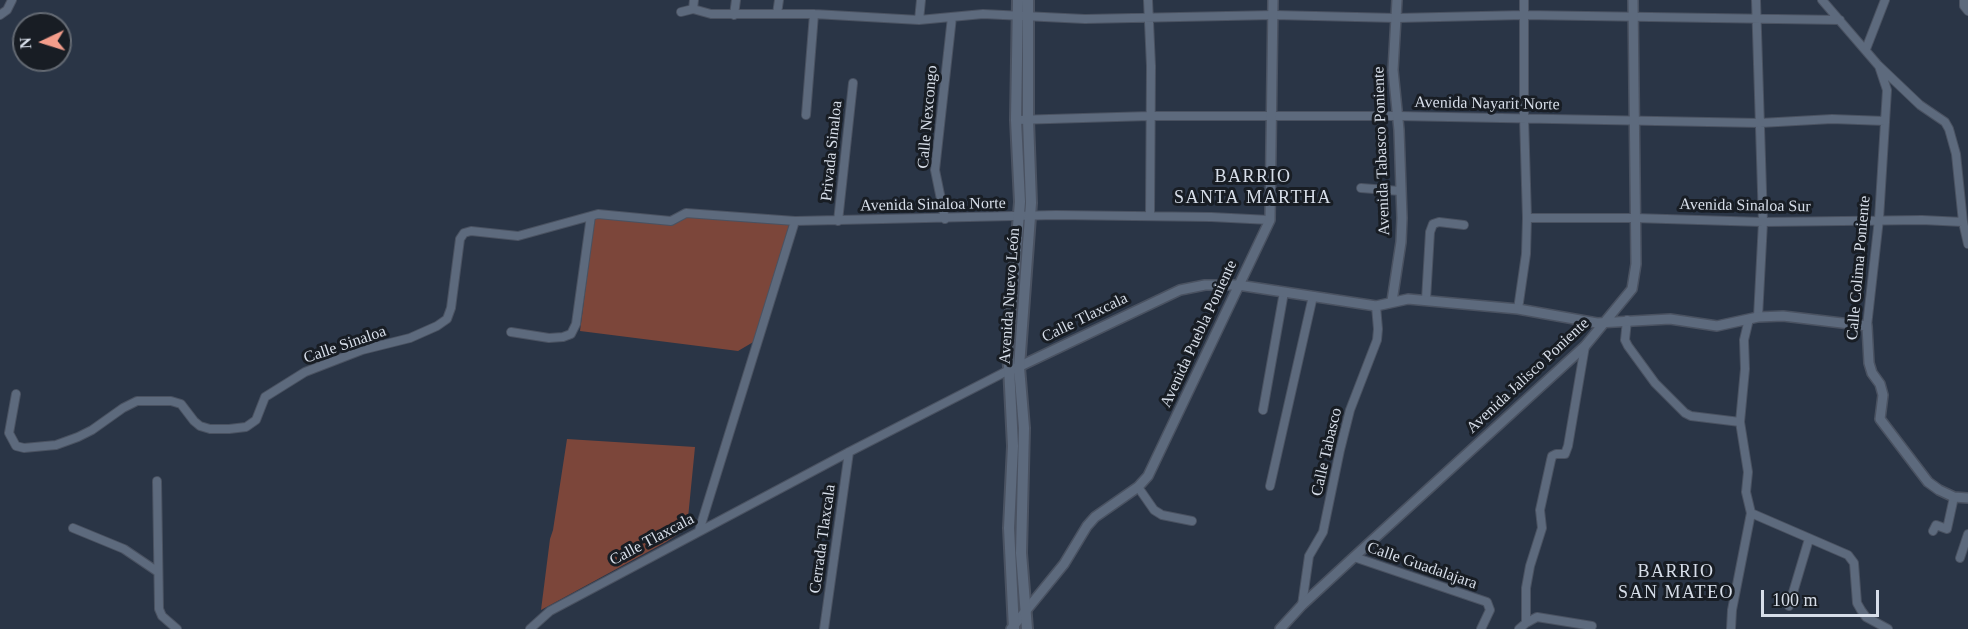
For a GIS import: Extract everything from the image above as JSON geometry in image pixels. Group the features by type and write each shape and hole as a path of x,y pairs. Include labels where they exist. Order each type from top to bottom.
{"main road":[{"name":"Avenida Nuevo León","path":"1018,0 1023,16"},
{"name":"Avenida Nuevo León","path":"1027,629 1021,553 1024,428 1014,368 1008,347 1025,217 1022,120 1023,16 1028,0"},
{"name":"Avenida Nuevo León","path":"1013,628 1009,528 1014,368"}],"street":[{"path":"0,15 7,10 12,0"},
{"path":"693,9 694,0"},
{"path":"734,15 736,0"},
{"path":"777,14 778,0"},
{"path":"919,20 921,0"},
{"path":"1148,0 1150,18 1150,216"},
{"name":"Avenida Puebla Poniente","path":"1013,628 1064,564 1087,526 1095,517 1138,487 1148,476 1270,220 1274,0"},
{"name":"Avenida Tabasco Poniente","path":"1392,301 1401,242 1402,218 1399,130 1393,70 1397,0"},
{"path":"1518,309 1526,254 1527,218 1524,0"},
{"name":"Avenida Jalisco Poniente","path":"1280,629 1354,556 1586,346 1632,289 1636,264 1633,0"},
{"path":"1731,629 1732,610 1751,513 1746,492 1748,472 1740,422 1746,369 1744,340 1753,318 1763,222 1756,0"},
{"path":"1822,0 1878,65 1920,105 1945,122 1956,154 1963,222 1968,244"},
{"path":"1866,49 1885,0"},
{"path":"1964,0 1964,6 1968,11"},
{"path":"681,12 693,9 711,14 814,14 919,20 983,15 1085,19 1274,15 1397,18 1524,15 1839,20"},
{"path":"806,115 814,14"},
{"name":"Calle Nexcongo","path":"945,219 935,170 952,17"},
{"name":"Calle Colima Poniente","path":"1878,65 1887,90 1879,219 1867,326 1869,363 1883,395 1880,419 1928,482 1954,497 1968,498"},
{"name":"Privada Sinaloa","path":"838,221 853,83"},
{"name":"Avenida Nayarit Norte","path":"1022,120 1150,116 1396,116 1760,123 1832,119 1885,121"},
{"path":"1361,188 1400,191"},
{"name":"Avenida Sinaloa Norte","path":"594,215 671,220 686,213 692,213 795,222 1150,216 1270,220"},
{"path":"511,332 549,338 563,338 571,334 576,324 594,215"},
{"name":"Calle Sinaloa","path":"16,394 9,433 11,441 16,446 24,448 56,445 78,437 137,401 171,401 181,404 194,421 210,429 246,426 256,420 265,397 304,372 370,348 410,338 447,319 451,308 460,239 464,233 471,231 518,236 594,215"},
{"name":"Avenida Sinaloa Sur","path":"1527,218 1634,218 1763,222 1879,219 1963,222"},
{"path":"699,531 795,222"},
{"path":"1426,300 1430,232 1433,224 1439,222 1464,225"},
{"name":"Calle Tlaxcala","path":"530,629 550,611 849,452 1014,368 1180,290 1205,285 1238,285 1376,306 1408,299 1426,300 1518,309 1590,323 1670,319 1717,326 1753,318 1783,316 1867,326"},
{"path":"1263,410 1284,292"},
{"path":"1270,486 1313,296"},
{"name":"Calle Tabasco","path":"1302,605 1309,556 1323,532 1350,410 1377,340 1376,306"},
{"path":"1627,320 1625,340 1628,346 1654,383 1685,413 1691,416 1740,422"},
{"path":"1523,626 1526,588 1530,566 1542,528 1540,510 1551,460 1556,454 1565,454 1568,446 1586,346"},
{"name":"Cerrada Tlaxcala","path":"824,629 849,452"},
{"path":"156,481 159,609 162,616 177,629"},
{"path":"1138,487 1154,510 1192,521"},
{"path":"1933,531 1936,525 1947,529 1954,497"},
{"path":"1751,513 1809,539 1841,550 1848,555 1854,563 1857,603 1860,610 1866,617 1888,629"},
{"path":"73,528 124,549 158,572"},
{"path":"1959,558 1968,534"},
{"path":"1789,606 1809,539"},
{"name":"Calle Guadalajara","path":"1354,556 1487,602 1490,610 1481,629"},
{"path":"1523,626 1537,616 1570,626 1592,626"}],"shaded area":[{"path":"688,215 790,225 755,341 738,351 580,331 595,216 672,222"},
{"path":"1022,219 1028,219 1018,358 1011,367"},
{"path":"567,439 695,447 687,528 666,542 541,610 550,539"}],"district":[{"name":"BARRIO SANTA MARTHA","path":"1253,187"},
{"name":"BARRIO SAN MATEO","path":"1676,582"}]}
